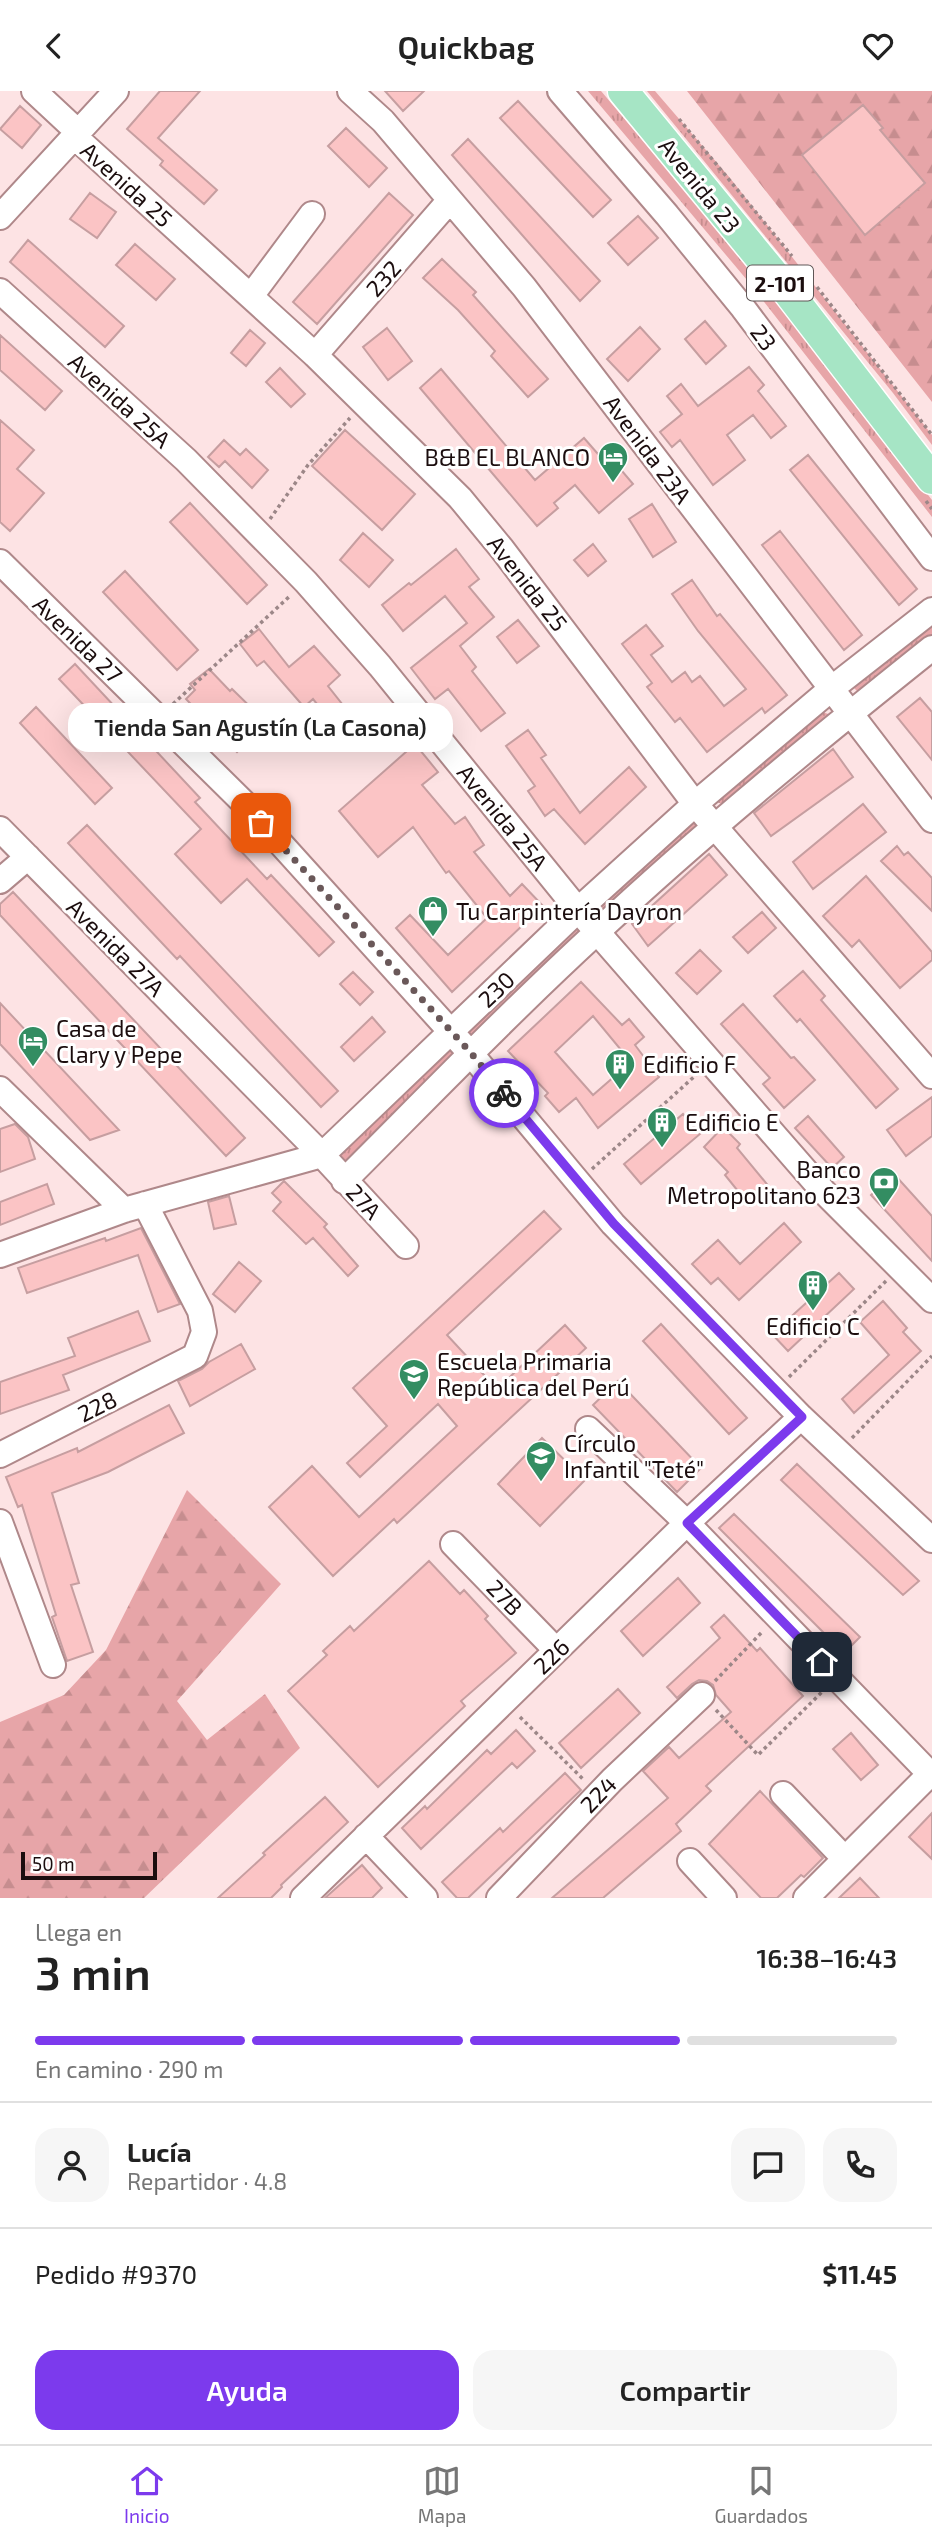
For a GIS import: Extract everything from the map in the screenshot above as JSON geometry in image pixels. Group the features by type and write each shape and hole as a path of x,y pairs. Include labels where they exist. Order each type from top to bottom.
{"main road":[{"name":"Avenida 23","path":"623,91 785,288 932,479"}],"street":[{"name":"Avenida 25","path":"34,91 76,134 315,355 460,498 502,549 695,804 932,1076"},
{"path":"0,217 116,91"},
{"name":"Avenida 23A","path":"350,91 383,121 524,287 932,820"},
{"name":"23","path":"560,91 734,297 932,558"},
{"name":"232","path":"315,355 450,200"},
{"path":"251,296 312,214"},
{"name":"Avenida 25A","path":"0,291 186,460 306,582 380,666 578,910 710,1062 823,1191 932,1300"},
{"name":"Avenida 27","path":"0,562 244,803 471,1053 614,1224 802,1417 932,1540"},
{"name":"230","path":"0,1255 135,1207 322,1155 578,910 695,804 831,689 932,610"},
{"name":"230","path":"344,1181 597,931 714,826 932,648"},
{"name":"Avenida 27A","path":"0,828 322,1155"},
{"path":"0,881 28,857"},
{"path":"0,1089 135,1207"},
{"name":"27A","path":"322,1155 406,1246"},
{"name":"228","path":"0,1455 195,1356 204,1332 201,1311 135,1207"},
{"name":"226","path":"303,1898 687,1523 802,1417"},
{"path":"588,1429 687,1523 931,1775 808,1898"},
{"path":"0,1522 53,1665"},
{"name":"27B","path":"453,1544 556,1650"},
{"name":"224","path":"499,1898 604,1787 702,1695"},
{"path":"783,1794 845,1859"},
{"path":"366,1836 425,1898"},
{"path":"690,1861 724,1898"}],"path":[{"path":"257,531 273,517 307,465 363,404"},
{"path":"158,717 306,582"},
{"path":"578,1182 710,1062"},
{"path":"776,1390 900,1268"},
{"path":"838,1452 932,1356"},
{"path":"777,1616 702,1695 758,1755 837,1677"},
{"path":"504,1701 604,1787"}],"green space":[{"path":"588,91 601,91 754,272 932,500 932,517 747,280"},
{"path":"647,91 655,91 730,178 932,435 932,445 893,393"},
{"path":"687,91 932,91 932,402"},
{"path":"932,625 932,635 862,692 854,688 856,683"},
{"path":"820,711 828,714 827,718 724,805 717,802 718,798"},
{"path":"692,816 699,825 598,917 591,911"},
{"path":"578,924 583,930 475,1039 467,1036 468,1031"},
{"path":"450,1046 457,1055 347,1161 340,1159 341,1155"},
{"path":"187,1490 281,1584 177,1701 207,1740 265,1694 300,1748 144,1898 0,1898 0,1722 64,1695 106,1650"}],"building":[{"path":"160,91 200,91 158,138 217,190 204,204 160,165 163,161 127,129"},
{"path":"385,91 424,91 403,111"},
{"path":"518,101 611,200 593,217 500,118"},
{"path":"863,105 883,128 880,130 925,183 865,235 802,155"},
{"path":"20,106 41,125 22,148 0,129"},
{"path":"346,128 387,168 369,187 328,146"},
{"path":"468,139 600,281 580,301 452,155"},
{"path":"90,193 116,212 97,238 70,219"},
{"path":"389,193 413,215 317,324 293,302"},
{"path":"638,216 658,238 628,265 608,243"},
{"path":"28,240 124,326 105,347 10,262"},
{"path":"135,244 175,279 156,300 116,265"},
{"path":"442,259 476,292 473,295 548,379 528,397 491,356 495,351 458,310 423,278"},
{"path":"705,321 726,346 706,364 685,339"},
{"path":"640,327 660,349 628,381 607,359"},
{"path":"387,328 412,361 388,380 363,347"},
{"path":"250,330 265,343 246,366 231,353"},
{"path":"0,335 62,391 45,410 0,370"},
{"path":"749,367 764,385 758,391 786,426 771,438 753,415 727,435 745,460 713,485 680,440 672,447 660,432 682,414 667,396 681,384 698,406"},
{"path":"280,368 305,394 291,407 266,382"},
{"path":"441,369 535,480 584,438 611,469 617,465 633,484 599,513 575,485 554,503 558,508 537,526 420,388"},
{"path":"0,420 34,450 17,469 44,493 10,531 0,522"},
{"path":"345,430 415,494 382,530 312,466"},
{"path":"224,440 240,455 246,449 268,470 252,488 225,461 219,467 208,457"},
{"path":"808,455 917,589 899,605 790,470"},
{"path":"190,503 267,585 247,604 170,522"},
{"path":"652,504 676,542 653,557 629,519"},
{"path":"780,531 862,635 844,650 762,545"},
{"path":"363,533 393,560 369,587 340,560"},
{"path":"593,544 606,561 588,576 574,560"},
{"path":"456,549 479,579 469,587 494,617 460,646 476,667 472,671 505,713 481,731 448,689 435,699 411,668 467,623 445,596 403,631 382,605"},
{"path":"125,571 198,650 177,670 103,592"},
{"path":"692,580 717,616 720,614 787,695 765,713 762,708 707,752 680,718 675,722 647,687 652,683 622,644 646,625 663,646 651,655 672,682 685,672 692,682 700,676 724,706 746,689 698,631 672,594"},
{"path":"518,620 539,646 517,663 497,637"},
{"path":"259,629 289,667 314,646 340,675 328,686 369,738 354,750 313,699 304,707 264,661 257,666 240,644"},
{"path":"75,664 200,798 195,802 267,879 271,875 334,942 319,956 247,879 221,903 175,854 201,829 59,679"},
{"path":"209,669 266,722 237,752 186,699 195,690 190,684"},
{"path":"920,698 932,712 932,760 897,717"},
{"path":"36,707 112,788 95,804 20,723"},
{"path":"528,730 546,755 541,758 580,813 629,767 646,787 585,844 554,809 545,816 528,791 535,786 506,746"},
{"path":"415,744 438,772 422,785 455,824 465,817 484,845 474,852 510,896 522,884 543,906 452,992 396,928 410,915 448,955 487,918 449,871 446,873 413,827 378,857 339,811"},
{"path":"833,749 853,777 771,836 754,813"},
{"path":"863,804 886,832 813,889 793,862"},
{"path":"87,825 338,1091 321,1107 180,956 177,959 68,843"},
{"path":"897,846 904,855 908,852 932,878 932,911 881,861"},
{"path":"709,854 727,875 648,946 632,924"},
{"path":"866,876 932,952 932,960 900,988 859,940 852,947 823,916"},
{"path":"13,892 245,1138 226,1156 0,915 0,904"},
{"path":"762,912 776,928 748,953 733,937"},
{"path":"700,950 721,971 697,994 676,973"},
{"path":"803,971 825,996 821,1000 898,1089 876,1108 800,1019 797,1022 774,996"},
{"path":"353,972 373,992 360,1005 340,984"},
{"path":"581,982 622,1025 629,1019 644,1037 635,1045 659,1077 598,1128 576,1098 559,1112 545,1096 548,1093 508,1051","holes":["593,1016 631,1062 593,1095 555,1052"]},
{"path":"0,1003 119,1130 90,1140 0,1044"},
{"path":"743,1004 791,1058 794,1057 815,1080 784,1108 763,1084 770,1078 721,1024"},
{"path":"372,1017 385,1032 354,1061 341,1047"},
{"path":"932,1097 932,1136 906,1156 887,1130"},
{"name":"Edificio E","path":"683,1114 700,1134 641,1184 624,1164"},
{"path":"808,1116 844,1157 832,1168 795,1128"},
{"path":"15,1124 28,1137 35,1159 0,1172 0,1129"},
{"path":"723,1127 740,1144 737,1148 771,1189 750,1206 725,1175 728,1172 704,1147"},
{"path":"894,1174 932,1216 932,1261 871,1195"},
{"path":"284,1181 327,1224 324,1227 358,1266 348,1276 313,1238 306,1244 273,1211 281,1202 272,1193"},
{"path":"47,1184 54,1204 0,1225 0,1202"},
{"path":"229,1196 236,1224 214,1229 208,1202"},
{"path":"544,1211 561,1229 447,1335 497,1389 565,1325 586,1348 397,1523 394,1519 333,1576 269,1507 312,1466 359,1517 457,1426 438,1404 360,1477 347,1463 387,1426 353,1388"},
{"path":"784,1223 801,1242 739,1300 718,1278 711,1284 692,1264 718,1240 740,1264"},
{"path":"141,1228 180,1304 158,1312 138,1255 27,1293 18,1268"},
{"path":"239,1262 261,1281 235,1312 213,1294"},
{"name":"Edificio C","path":"839,1273 854,1289 788,1351 772,1334"},
{"path":"883,1301 907,1328 903,1332 921,1351 854,1413 842,1399 889,1355 860,1322"},
{"path":"138,1311 150,1341 63,1375 69,1390 0,1414 0,1382 75,1356 68,1338"},
{"path":"661,1324 747,1418 729,1434 643,1341"},
{"path":"241,1344 255,1369 190,1406 178,1381"},
{"path":"618,1381 701,1468 677,1492 593,1405"},
{"path":"169,1405 184,1433 108,1472 52,1493 79,1583 71,1585 93,1652 67,1661 52,1617 56,1615 22,1505 18,1507 6,1477 77,1448 78,1452"},
{"path":"542,1438 585,1480 540,1526 498,1484"},
{"path":"797,1464 919,1581 903,1595 781,1480"},
{"path":"734,1514 860,1637 844,1653 719,1528"},
{"path":"429,1561 460,1594 464,1590 488,1616 485,1619 516,1653 461,1701 465,1706 378,1787 288,1691 327,1655 323,1651 350,1626 354,1631"},
{"path":"678,1578 700,1603 643,1656 621,1631"},
{"path":"724,1615 757,1651 760,1648 803,1696 706,1786 711,1791 676,1824 681,1831 603,1898 552,1898 668,1798 643,1771 669,1747 679,1758 731,1712 716,1695 713,1685 707,1681 699,1680 677,1698 667,1687 720,1638 711,1627"},
{"path":"618,1689 640,1713 581,1768 559,1743"},
{"path":"516,1730 535,1751 517,1768 512,1763 421,1849 402,1828 425,1806 427,1809 487,1750 491,1754"},
{"path":"851,1733 878,1765 861,1780 833,1749"},
{"path":"565,1773 581,1790 468,1898 457,1898 442,1882 500,1828 503,1832"},
{"path":"760,1791 823,1858 777,1898 761,1898 709,1844"},
{"path":"325,1797 348,1822 281,1885 271,1898 218,1898 265,1855 263,1853"},
{"path":"932,1813 932,1859 909,1837"},
{"path":"362,1865 382,1888 372,1898 325,1898"},
{"path":"860,1878 879,1898 839,1898"}],"way so far":[{"path":"261,823 471,1053 504,1093"}],"place":[{"name":"B&B EL BLANCO","path":"613,484"},
{"name":"Tienda San Agustín (La Casona)","path":"261,823"},
{"name":"Tu Carpintería Dayron","path":"433,938"},
{"name":"Casa de Clary y Pepe","path":"33,1068"},
{"name":"Edificio F","path":"620,1091"},
{"name":"Edificio E","path":"662,1149"},
{"name":"Banco Metropolitano 623","path":"884,1209"},
{"name":"Edificio C","path":"813,1312"},
{"name":"Escuela Primaria República del Perú","path":"414,1401"},
{"name":"Círculo Infantil \"Teté\"","path":"541,1483"}],"route":[{"path":"504,1093 614,1224 802,1417 687,1523 822,1662"}]}
